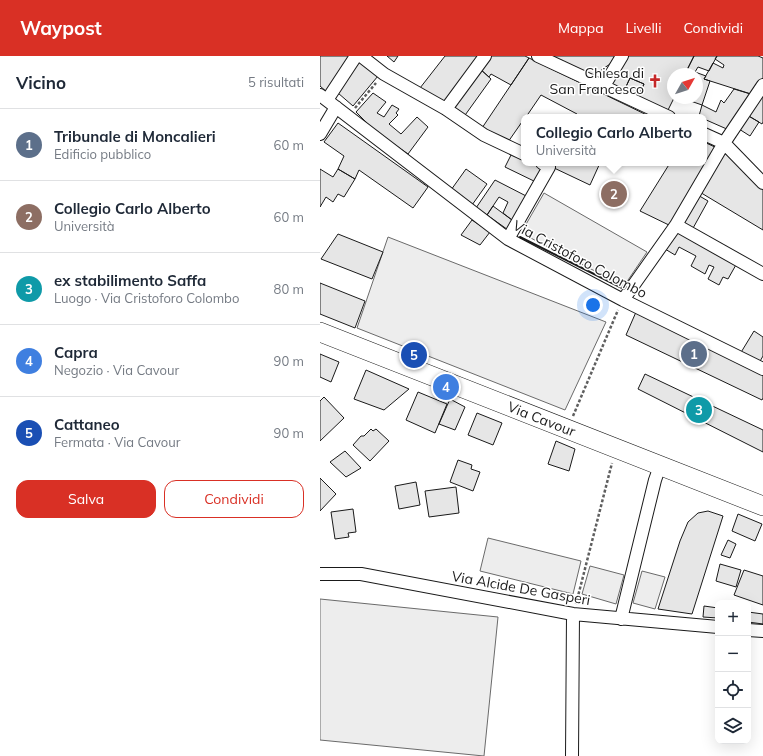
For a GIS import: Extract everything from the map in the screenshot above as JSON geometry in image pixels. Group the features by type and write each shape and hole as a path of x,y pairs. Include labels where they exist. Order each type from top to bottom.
{"main road":[{"name":"Via Cavour","path":"320,332 763,506"}],"street":[{"path":"320,134 328,101 356,56"},
{"path":"361,56 384,74 446,109 484,135 521,153"},
{"path":"446,109 485,56"},
{"path":"538,56 663,114"},
{"path":"604,86 622,56"},
{"path":"623,300 676,225 724,144 763,85"},
{"name":"Via Cristoforo Colombo","path":"328,101 508,240 623,300 763,369"},
{"path":"707,136 724,144 763,183"},
{"path":"508,240 545,166"},
{"path":"676,225 763,274"},
{"path":"621,619 660,466"},
{"name":"Via Alcide De Gasperi","path":"320,574 361,574 573,614 715,627"},
{"path":"572,756 573,614"},
{"path":"751,630 763,631"}],"path":[{"path":"348,116 384,74"},
{"path":"567,429 623,300"},
{"path":"573,614 616,449"}],"shaded area":[{"path":"544,193 647,252 624,286 521,233"},
{"path":"388,237 606,322 565,410 357,328"},
{"path":"488,538 581,561 573,594 480,571"},
{"path":"590,566 624,575 616,604 582,594"},
{"path":"642,571 665,577 655,609 633,603"},
{"path":"320,599 498,617 484,756 320,740"}],"building":[{"path":"320,56 351,56 328,93 320,86"},
{"path":"387,56 398,56 394,62"},
{"path":"445,56 479,56 446,105 420,88"},
{"path":"488,56 525,56 529,58 511,85 491,74 489,77 479,68"},
{"path":"552,56 615,56 610,64 591,77"},
{"name":"Chiesa di San Francesco","path":"627,56 694,56 688,68 667,68 667,104 671,104 668,110 638,97 644,84 630,78 624,91 611,84"},
{"path":"694,56 717,56 709,71 698,67 688,68"},
{"path":"717,56 758,56 763,58 763,80 754,95 704,79 713,63 723,68 724,65 715,59"},
{"path":"529,58 645,114 577,114 541,95 528,114 521,114 521,123 508,142 482,128"},
{"path":"359,59 378,76 353,106 338,93"},
{"path":"479,68 491,79 463,118 450,107"},
{"path":"703,75 706,76 704,79 710,81 703,102"},
{"path":"630,78 644,84 638,97 624,91"},
{"path":"734,89 754,95 729,130 707,120 707,114 700,114 702,105 716,112 721,100 724,103"},
{"path":"373,93 386,102 377,113 384,117 392,105 399,109 396,113 398,115 389,124 401,134 417,117 428,127 408,154 375,131 356,112"},
{"path":"763,93 763,122 762,124 747,115"},
{"path":"747,115 759,122 750,136 739,129"},
{"path":"338,123 428,187 413,208 359,170 355,179 338,169 344,156 324,142"},
{"path":"707,143 717,148 707,166"},
{"path":"513,151 521,155 521,166 547,167 538,183 505,167"},
{"path":"723,151 763,187 763,230 698,191"},
{"path":"552,166 599,166 590,185"},
{"path":"668,166 707,166 673,227 640,211"},
{"path":"320,169 333,177 338,169 355,179 344,197 338,194 333,202 326,197 320,207"},
{"path":"466,169 487,184 472,205 451,190"},
{"path":"495,180 530,198 516,223 503,213 508,202 499,197 487,215 476,208"},
{"path":"696,194 708,201 692,230 679,223"},
{"path":"493,206 516,223 511,232 487,215"},
{"path":"472,220 490,232 480,245 461,235"},
{"path":"677,228 737,263 728,279 723,277 719,285 708,279 714,267 709,265 705,274 691,266 696,256 679,247 675,255 665,249"},
{"path":"338,234 383,252 372,279 321,259"},
{"path":"320,283 365,301 355,328 320,314"},
{"path":"636,312 763,373 762,400 626,335"},
{"path":"754,331 763,337 763,356 759,363 740,354"},
{"path":"320,354 339,362 331,382 320,377"},
{"path":"366,370 409,389 384,410 354,399"},
{"path":"645,374 763,430 763,452 638,389"},
{"path":"418,392 447,404 435,433 406,420"},
{"path":"324,397 344,418 320,441 320,401"},
{"path":"450,399 465,407 455,430 439,424"},
{"path":"477,413 502,423 493,445 468,435"},
{"path":"371,429 373,431 376,429 389,441 370,461 353,445 361,436 364,436"},
{"path":"556,441 575,449 569,471 548,464"},
{"path":"345,451 361,468 346,477 330,462"},
{"path":"458,460 472,465 471,469 480,472 473,491 450,482"},
{"path":"320,478 336,494 320,511"},
{"path":"416,482 420,505 399,509 395,486"},
{"path":"456,487 459,513 429,517 425,491"},
{"path":"353,509 356,532 348,533 349,537 335,539 331,512"},
{"path":"708,511 723,516 692,614 658,609 680,541 688,522 698,513"},
{"path":"738,514 762,524 755,541 732,531"},
{"path":"728,540 736,544 730,558 721,555"},
{"path":"720,564 741,570 736,587 716,581"},
{"path":"744,570 763,576 763,605 734,595"},
{"path":"704,606 715,608 715,618 703,617"},
{"path":"751,612 763,614 763,624 751,622"}],"wall":[{"path":"520,237 624,289 626,287"}],"place":[{"name":"Chiesa di San Francesco","path":"655,81"},
{"name":"Collegio Carlo Alberto","path":"614,194"},
{"name":"Tribunale di Moncalieri","path":"694,354"},
{"name":"Cattaneo","path":"414,355"},
{"name":"Capra","path":"446,387"},
{"name":"ex stabilimento Saffa","path":"699,410"}]}
